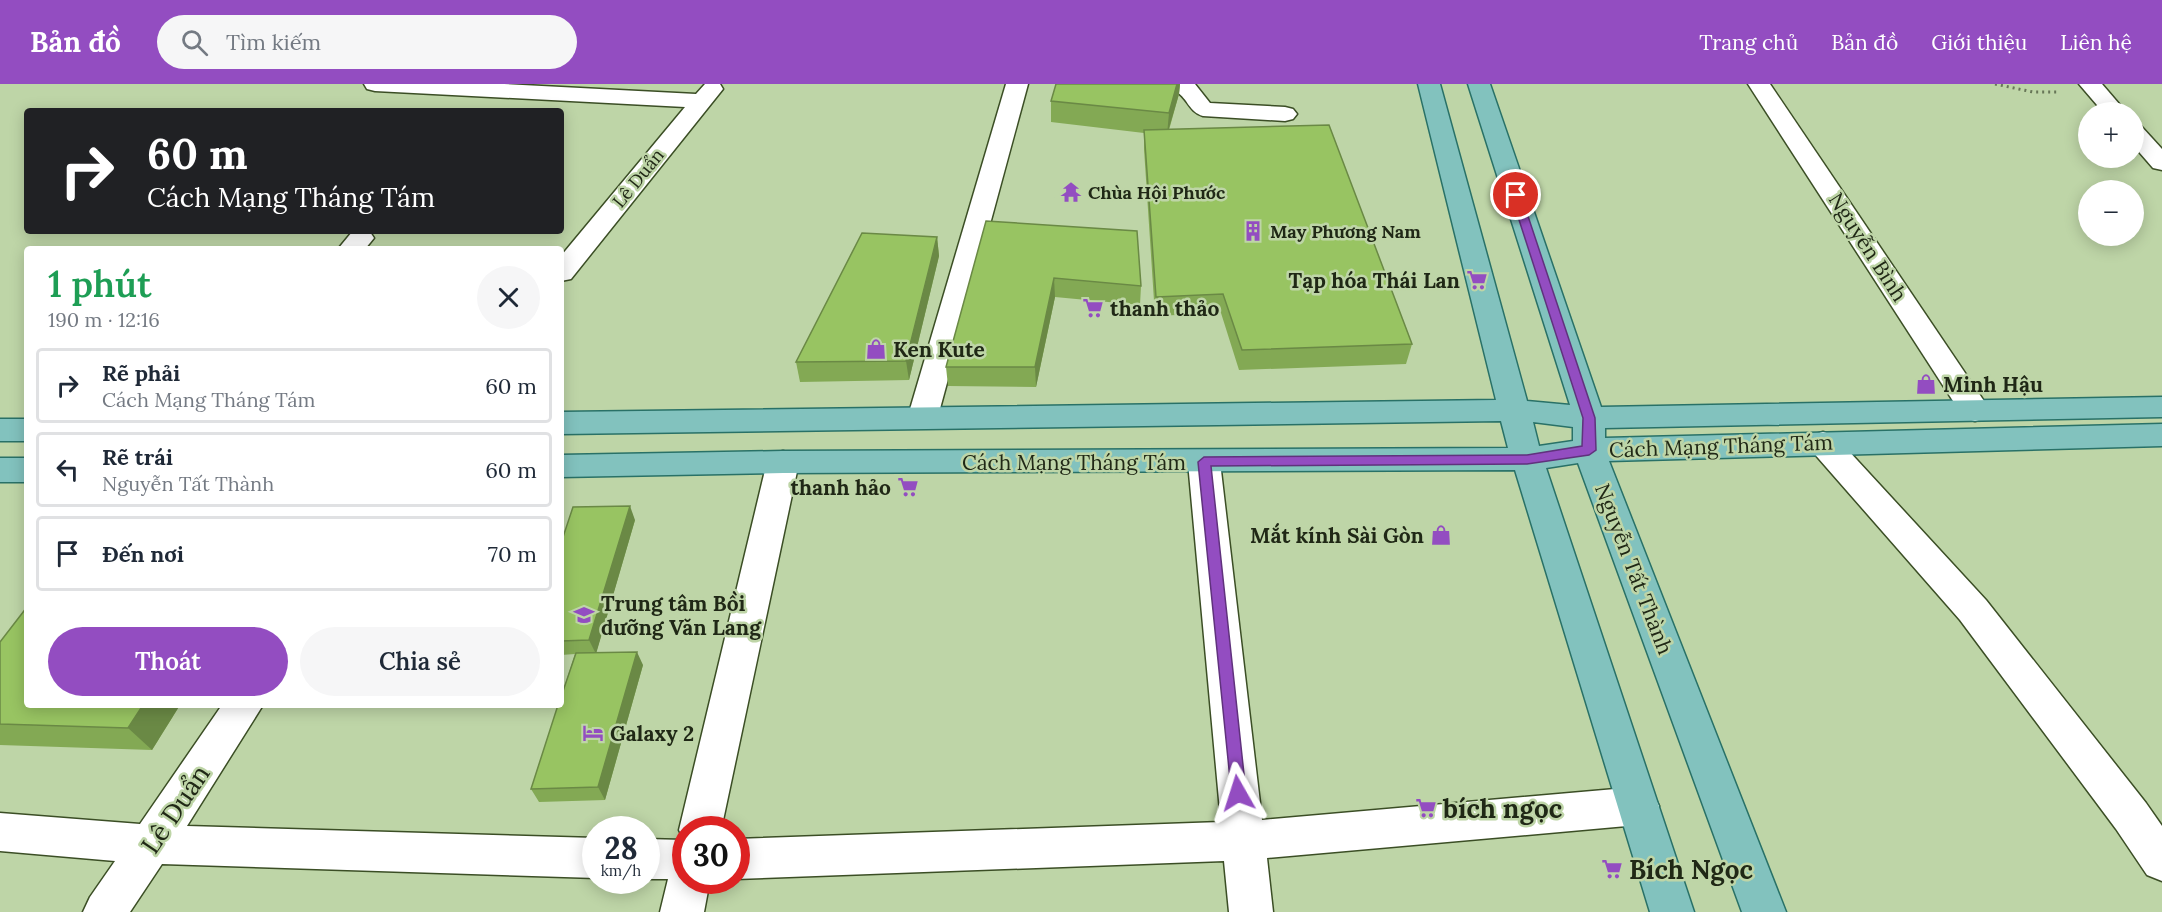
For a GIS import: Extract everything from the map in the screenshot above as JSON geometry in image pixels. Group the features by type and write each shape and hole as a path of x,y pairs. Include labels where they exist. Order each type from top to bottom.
{"main road":[{"path":"1429,84 1527,459 1672,912"},
{"name":"Nguyễn Tất Thành","path":"1479,84 1589,434 1764,912"},
{"name":"Cách Mạng Tháng Tám","path":"564,466 783,462 1527,459 1589,434 1975,411 2162,406"},
{"name":"Cách Mạng Tháng Tám","path":"564,423 923,416 1515,410 1589,434 1822,443 2162,435"},
{"path":"0,430 24,430"},
{"path":"0,470 24,470"}],"street":[{"path":"375,84 709,93"},
{"path":"923,416 1017,84"},
{"path":"1175,84 1186,88 1203,109 1285,114"},
{"name":"Nguyễn Bình","path":"1759,84 1975,411"},
{"path":"2093,88 2106,102"},
{"name":"Lê Duẩn","path":"564,269 709,93"},
{"path":"2144,143 2162,163"},
{"path":"1822,443 1973,610 2147,823 2162,861"},
{"path":"703,816 783,462"},
{"path":"1204,462 1251,912"},
{"name":"Lê Duẩn","path":"105,912 242,708"},
{"path":"750,858 1243,840 1638,806"},
{"path":"0,832 152,844 582,858"},
{"path":"682,912 686,894"}],"path":[{"path":"1995,84 2033,92 2093,88"}],"building":[{"path":"1056,84 1177,84 1169,113 1051,101"},
{"name":"May Phương Nam","path":"1329,125 1412,344 1242,350 1223,294 1156,297 1144,130"},
{"path":"986,221 1137,231 1141,286 1054,278 1035,367 946,367"},
{"path":"862,233 937,237 906,361 796,362"},
{"name":"Trung tâm Bồi dưỡng Văn Lang","path":"630,506 589,640 564,641 564,534 573,507"},
{"path":"24,611 24,708 141,708 128,728 0,724 0,642"},
{"name":"Galaxy 2","path":"637,652 598,787 531,789 557,708 564,708 564,688 576,653"}],"place":[{"name":"Chùa Hội Phước","path":"1071,192"},
{"name":"May Phương Nam","path":"1253,231"},
{"name":"Tạp hóa Thái Lan","path":"1477,280"},
{"name":"thanh thảo","path":"1093,308"},
{"name":"Ken Kute","path":"876,349"},
{"name":"Minh Hậu","path":"1926,384"},
{"name":"thanh hảo","path":"908,487"},
{"name":"Mắt kính Sài Gòn","path":"1441,535"},
{"name":"Trung tâm Bồi dưỡng Văn Lang","path":"584,615"},
{"name":"Galaxy 2","path":"593,733"},
{"name":"bích ngọc","path":"1426,808"},
{"name":"Bích Ngọc","path":"1612,869"}],"route":[{"path":"1238,793 1204,462 1527,459 1589,450 1589,418 1516,195"}]}
